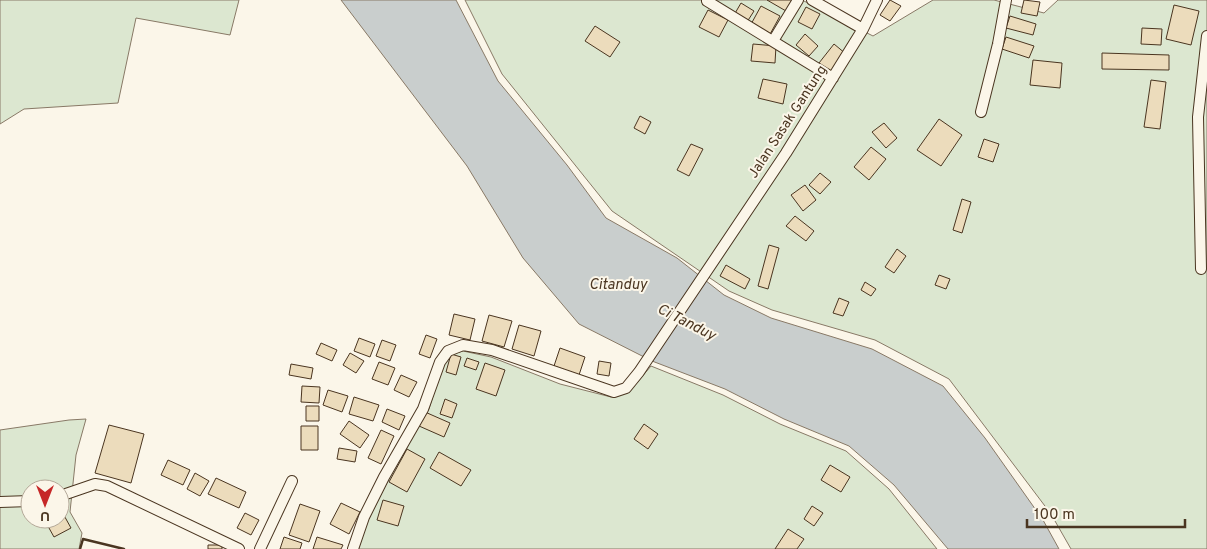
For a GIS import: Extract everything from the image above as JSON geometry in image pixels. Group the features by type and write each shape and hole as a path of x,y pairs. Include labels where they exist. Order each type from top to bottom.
{"street":[{"path":"773,40 798,0"},
{"path":"812,0 863,29"},
{"name":"Jalan Sasak Gantung","path":"353,549 364,517 384,477 423,409 440,362 448,351 463,345 492,350 614,392 626,388 639,372 786,153 863,29 877,0"},
{"path":"981,112 998,44 1006,0"},
{"path":"707,2 773,40 833,78"},
{"path":"1201,269 1203,211 1198,116 1207,36"},
{"path":"260,549 292,481"},
{"path":"70,493 95,484 106,486 239,549"},
{"path":"0,502 20,501"}],"green space":[{"path":"0,0 239,0 230,35 136,18 118,103 24,109 0,124"},
{"path":"465,0 802,0 873,36 933,0 994,0 1044,13 1058,0 1207,0 1207,549 1071,549 1051,514 949,379 875,340 772,310 729,291 612,211 502,74"},
{"path":"463,351 491,357 560,384 611,397 629,392 651,366 723,395 780,424 846,451 889,489 937,549 356,549 367,519 386,479 429,409 442,366 449,355"},
{"path":"86,419 76,455 70,512 82,533 79,549 0,549 0,430"}],"water":[{"name":"Citanduy","path":"341,0 456,0 498,81 567,165 606,218 677,258 724,295 771,318 872,349 943,386 985,438 1043,520 1059,549 948,549 894,485 849,446 784,419 725,389 652,361 579,324 523,258 467,166"}],"building":[{"path":"767,0 792,0 786,11"},
{"path":"890,0 901,6 890,21 880,15"},
{"path":"1024,0 1040,2 1037,16 1021,13"},
{"path":"741,3 754,11 747,22 734,15"},
{"path":"1174,5 1199,11 1191,45 1166,39"},
{"path":"761,6 780,16 769,36 750,26"},
{"path":"806,7 820,14 812,29 798,22"},
{"path":"708,10 728,20 719,37 699,27"},
{"path":"1010,16 1036,24 1033,35 1006,28"},
{"path":"595,26 620,42 610,57 585,41"},
{"path":"1142,28 1162,29 1161,45 1141,44"},
{"path":"805,34 818,46 809,56 796,45"},
{"path":"1006,37 1034,46 1029,58 1002,49"},
{"path":"753,44 776,46 775,63 751,61"},
{"path":"834,44 846,54 832,73 819,63"},
{"path":"1102,53 1169,55 1169,70 1102,69"},
{"path":"1033,60 1062,63 1060,88 1030,85"},
{"path":"763,79 787,84 783,104 758,98"},
{"path":"1151,80 1166,82 1160,129 1144,127"},
{"path":"640,116 651,122 645,134 634,128"},
{"path":"939,119 962,135 941,166 917,150"},
{"path":"884,123 897,138 886,148 872,132"},
{"path":"984,139 999,144 993,162 978,157"},
{"path":"691,144 703,149 689,176 677,170"},
{"path":"871,147 886,159 869,180 854,167"},
{"path":"820,173 831,182 820,194 809,185"},
{"path":"805,185 816,200 803,211 791,195"},
{"path":"962,199 971,202 962,233 953,230"},
{"path":"795,216 814,231 806,241 786,226"},
{"path":"769,245 779,248 768,289 758,286"},
{"path":"897,249 906,256 894,273 885,267"},
{"path":"726,265 750,279 745,289 720,276"},
{"path":"939,275 950,279 946,289 935,285"},
{"path":"865,282 876,289 871,296 861,290"},
{"path":"839,298 849,302 843,316 833,313"},
{"path":"454,314 475,319 470,340 449,335"},
{"path":"489,315 512,321 504,347 482,341"},
{"path":"519,325 541,331 534,356 512,349"},
{"path":"426,335 437,339 430,358 419,354"},
{"path":"359,338 375,344 370,357 354,351"},
{"path":"382,340 396,345 390,361 376,356"},
{"path":"321,343 337,350 332,361 316,354"},
{"path":"560,348 585,357 579,375 554,366"},
{"path":"350,353 364,361 356,373 343,365"},
{"path":"451,354 461,357 456,375 446,372"},
{"path":"467,358 479,362 476,370 464,366"},
{"path":"599,361 611,363 609,376 597,374"},
{"path":"379,362 395,368 388,385 372,379"},
{"path":"485,363 505,370 496,396 476,389"},
{"path":"291,364 313,368 311,379 289,375"},
{"path":"401,375 417,382 409,397 394,390"},
{"path":"302,386 320,387 319,403 301,402"},
{"path":"328,390 348,396 342,412 323,405"},
{"path":"354,397 379,405 373,421 349,414"},
{"path":"445,399 457,404 452,418 440,414"},
{"path":"306,406 319,406 319,421 306,421"},
{"path":"387,409 405,416 399,430 382,422"},
{"path":"425,412 450,423 444,437 419,426"},
{"path":"349,421 369,435 360,448 340,434"},
{"path":"644,424 658,434 648,449 634,439"},
{"path":"109,425 144,434 131,483 95,473"},
{"path":"301,426 318,426 318,450 301,450"},
{"path":"381,430 394,436 381,464 368,458"},
{"path":"339,448 357,451 355,462 337,459"},
{"path":"407,449 425,459 407,492 389,482"},
{"path":"439,452 471,470 461,486 430,468"},
{"path":"168,460 190,470 183,485 161,475"},
{"path":"830,465 850,477 841,492 821,480"},
{"path":"195,473 209,481 200,496 187,489"},
{"path":"216,478 246,492 239,508 208,494"},
{"path":"383,500 404,506 398,526 377,520"},
{"path":"341,503 360,512 349,534 330,524"},
{"path":"300,504 320,511 309,542 289,535"},
{"path":"812,506 823,513 814,526 804,519"},
{"path":"245,513 259,520 251,535 237,528"},
{"path":"50,529 69,529 54,537"},
{"path":"788,529 804,539 797,549 775,549"},
{"path":"284,537 302,543 300,549 280,549"},
{"path":"317,537 343,545 341,549 313,549"},
{"path":"208,545 222,545 222,549 208,549"}],"wall":[{"path":"80,549 83,539 124,549"}],"water label":[{"name":"Ci Tanduy","path":"686,323"}]}
